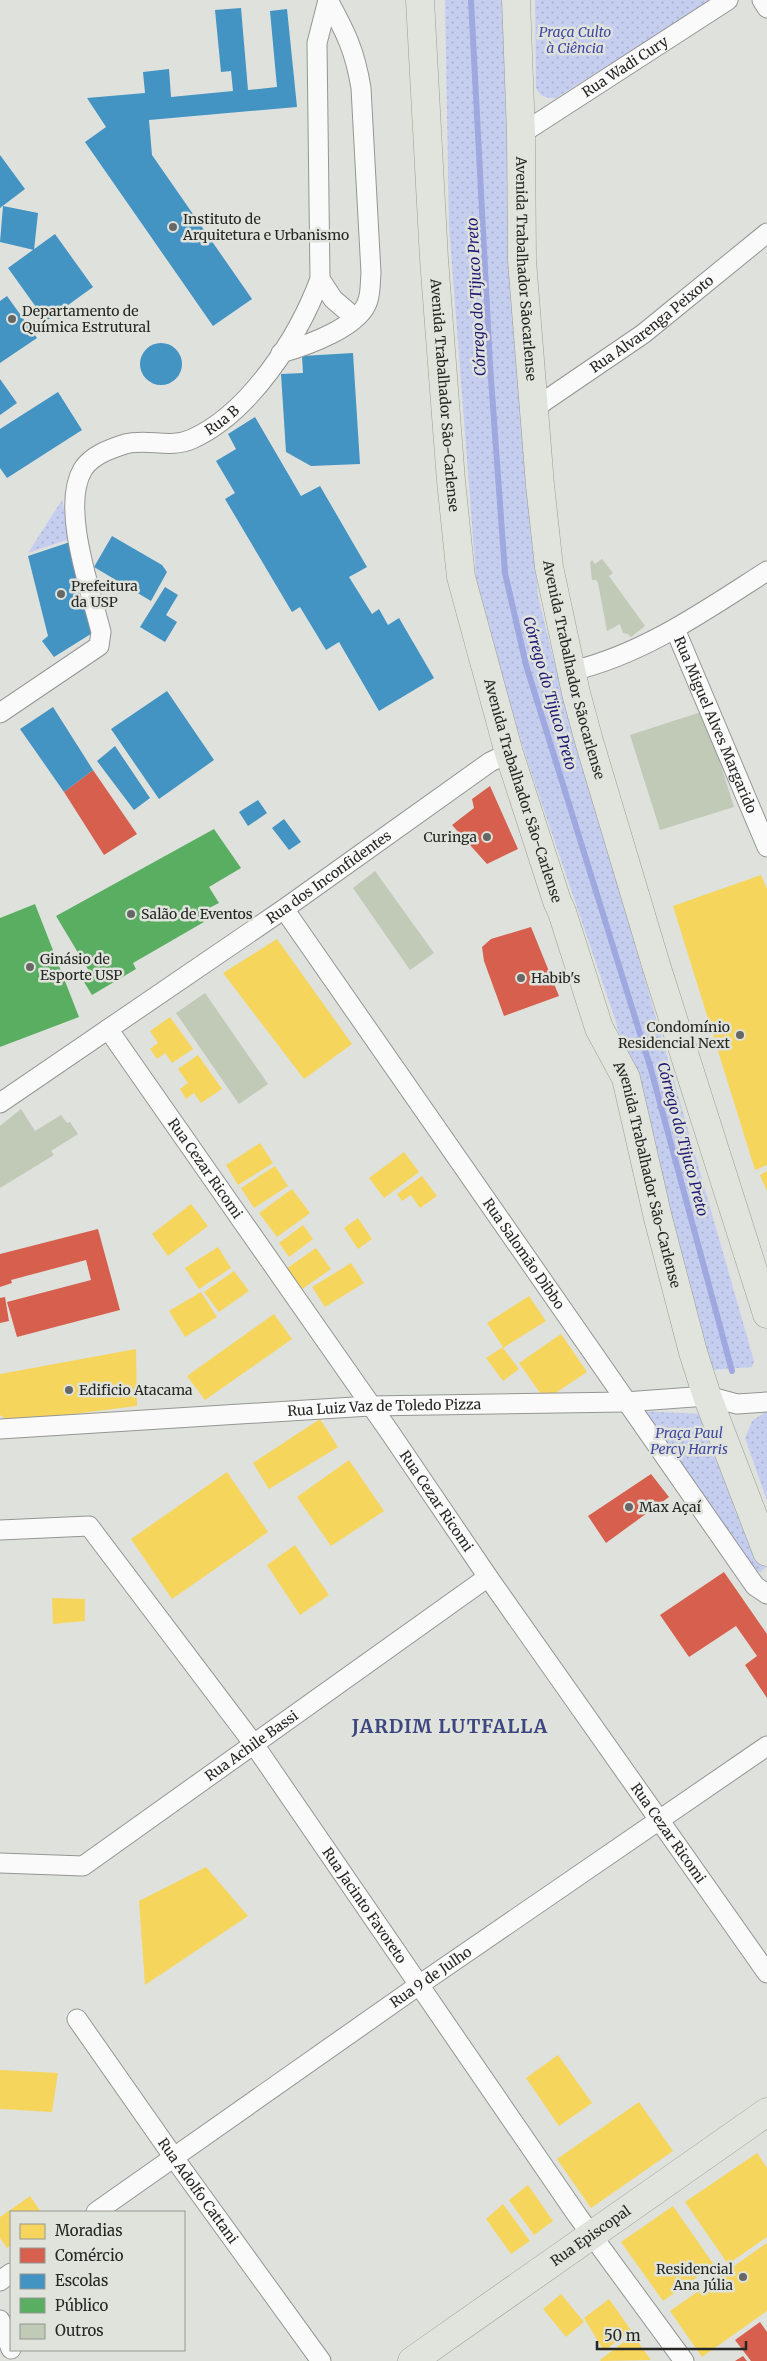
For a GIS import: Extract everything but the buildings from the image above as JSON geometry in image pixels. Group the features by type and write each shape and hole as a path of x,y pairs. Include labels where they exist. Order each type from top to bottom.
{"main road":[{"path":"406,0 423,34"},
{"name":"Avenida Trabalhador São-Carlense","path":"420,0 434,259 451,481 461,577 508,753 562,912 589,1003 599,1028 626,1078 677,1292 707,1396 767,1552"},
{"name":"Avenida Trabalhador Sãocarlense","path":"516,0 521,134 522,261 533,409 549,568 576,693 587,733 654,956 767,1314"},
{"name":"Rua Episcopal","path":"412,2361 767,2112"}],"street":[{"path":"281,353 311,345 333,334 355,318 368,302 371,272 361,88 357,60 347,35 328,0"},
{"name":"Rua B","path":"0,713 99,646 101,632 75,528 74,506 77,486 83,469 94,458 125,444 142,440 170,445 191,439 221,422 252,392 304,318 320,279 317,43 328,0"},
{"name":"Rua Wadi Cury","path":"521,134 728,0"},
{"path":"762,0 767,8"},
{"name":"Rua Alvarenga Peixoto","path":"533,409 643,334 767,233"},
{"path":"320,279 333,299 355,318"},
{"path":"572,670 601,664 675,628 767,571"},
{"name":"Rua Miguel Alves Margarido","path":"675,628 767,847"},
{"name":"Rua dos Inconfidentes","path":"0,1103 284,909 490,762 508,753"},
{"name":"Rua Salomão Dibbo","path":"284,909 754,1586 767,1594"},
{"name":"Rua Cezar Ricomi","path":"108,1029 488,1578 767,1973"},
{"name":"Rua Luiz Vaz de Toledo Pizza","path":"0,1429 370,1406 625,1402 707,1396 737,1404 767,1402"},
{"name":"Rua Jacinto Favoreto","path":"0,1530 89,1526 253,1743 592,2234 684,2361"},
{"name":"Rua Achile Bassi","path":"0,1863 83,1866 253,1743 488,1578"},
{"name":"Rua 9 de Julho","path":"97,2211 419,1985 767,1746"},
{"name":"Rua Adolfo Cattani","path":"77,2019 321,2361"},
{"path":"0,2320 10,2346"}],"green space":[{"path":"445,0 507,0 527,442 538,596 553,657 754,1361 752,1367 710,1370 680,1272 616,1022 528,763 478,602 449,226"},
{"name":"Praça Culto à Ciência","path":"535,0 712,0 556,98 553,98 541,95 536,88"},
{"path":"62,500 70,539 28,553"},
{"name":"Praça Paul Percy Harris","path":"633,1411 707,1414 765,1560 766,1567 761,1572 748,1570"},
{"path":"767,1411 767,1501 745,1438 752,1421"}],"waterway":[{"name":"Córrego do Tijuco Preto","path":"471,0 490,365 505,573 526,665 650,1066 732,1371"}],"place":[{"name":"Instituto de Arquitetura e Urbanismo","path":"173,227"},
{"name":"Departamento de Química Estrutural","path":"12,319"},
{"name":"Prefeitura da USP","path":"61,594"},
{"name":"Curinga","path":"487,837"},
{"name":"Salão de Eventos","path":"131,914"},
{"name":"Ginásio de Esporte USP","path":"30,967"},
{"name":"Habib's","path":"521,978"},
{"name":"Condomínio Residencial Next","path":"740,1035"},
{"name":"Edificio Atacama","path":"69,1390"},
{"name":"Max Açaí","path":"629,1507"},
{"name":"Residencial Ana Júlia","path":"743,2277"}],"district":[{"name":"JARDIM LUTFALLA","path":"450,1726"}]}
